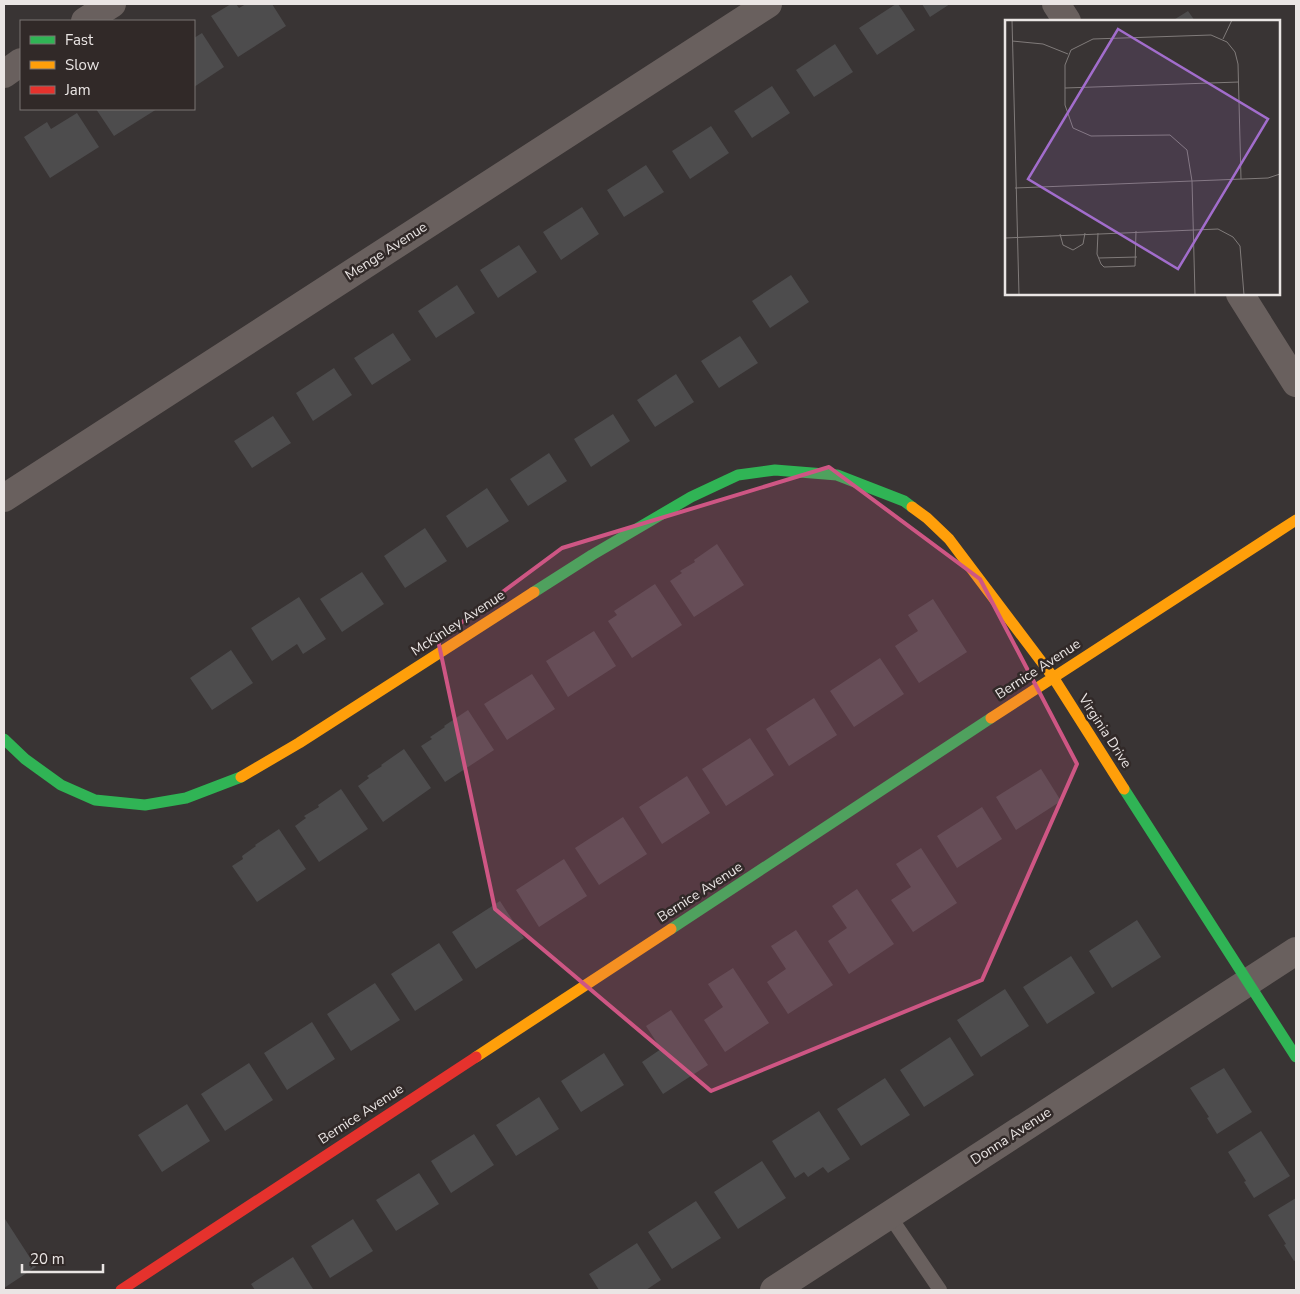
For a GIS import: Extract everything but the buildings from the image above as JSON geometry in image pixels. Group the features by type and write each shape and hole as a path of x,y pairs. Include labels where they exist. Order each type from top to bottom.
{"street":[{"path":"87,20 112,4"},
{"name":"Menge Avenue","path":"4,498 768,4"},
{"path":"1056,4 1066,20"},
{"path":"4,74 20,63"},
{"path":"1241,295 1296,383"},
{"name":"McKinley Avenue","path":"4,739 25,759 62,784 96,800 145,805 186,798 240,777 299,743 592,555 691,496 738,476 775,470 837,475"},
{"name":"Virginia Drive","path":"837,475 904,501 949,538 1053,677 1296,1057"},
{"name":"Bernice Avenue","path":"121,1290 1053,677 1296,520"},
{"name":"Donna Avenue","path":"774,1290 1296,952"}],"lane":[{"path":"889,1215 940,1290"}],"highlighted area":[{"path":"829,467 980,579 1077,764 982,980 711,1091 495,909 438,640 562,548"}],"traffic: fast":[{"path":"534,592 592,555 691,497 738,475 775,470 837,475 904,501 912,507"},
{"path":"671,929 991,718"},
{"path":"4,739 25,759 61,785 95,800 145,805 186,798 241,777"},
{"path":"1124,789 1296,1057"}],"traffic: slow":[{"path":"912,507 949,539 1053,677 1124,789"},
{"path":"991,718 1296,520"},
{"path":"241,777 299,743 534,592"},
{"path":"476,1057 671,929"}],"traffic: jam":[{"path":"121,1290 476,1057"}]}
